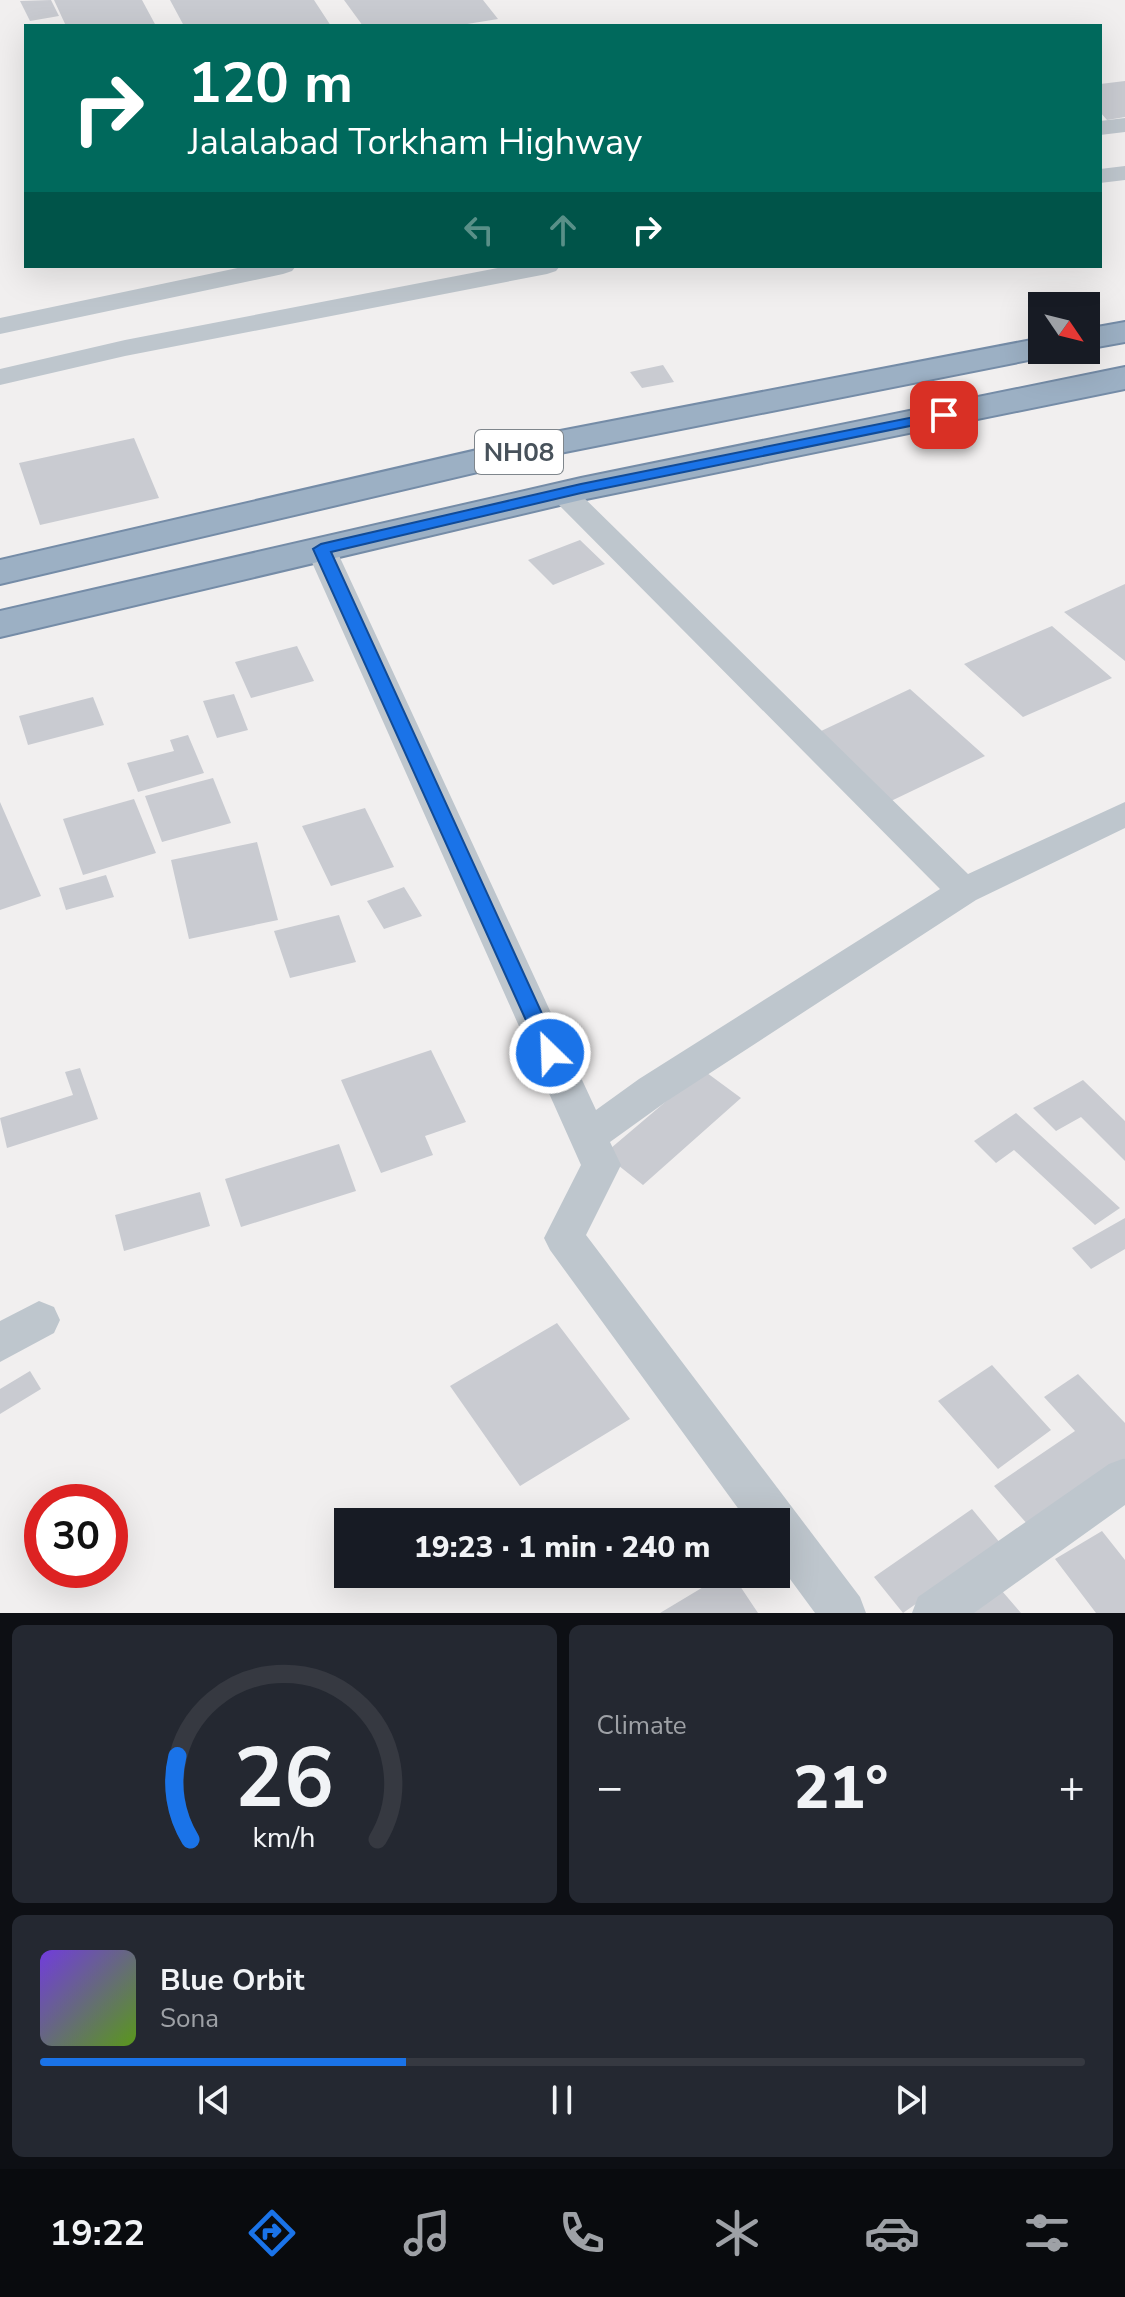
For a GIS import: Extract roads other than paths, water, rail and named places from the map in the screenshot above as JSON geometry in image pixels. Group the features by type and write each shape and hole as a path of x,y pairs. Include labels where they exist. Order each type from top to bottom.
{"highway":[{"path":"1100,336 1125,332"},
{"name":"NH08","path":"0,572 555,443 1028,351"},
{"name":"NH08","path":"0,624 563,493 1125,378"}],"street":[{"path":"1102,128 1125,125"},
{"path":"1102,176 1125,173"},
{"path":"0,326 274,268"},
{"path":"0,377 125,348 537,268"},
{"path":"563,493 964,891"},
{"path":"321,549 601,1165 564,1238 765,1508"},
{"path":"588,1137 653,1090 964,891 1125,814"},
{"path":"0,1343 39,1320"},
{"path":"935,1613 1125,1479"},
{"path":"790,1542 843,1613"}]}
